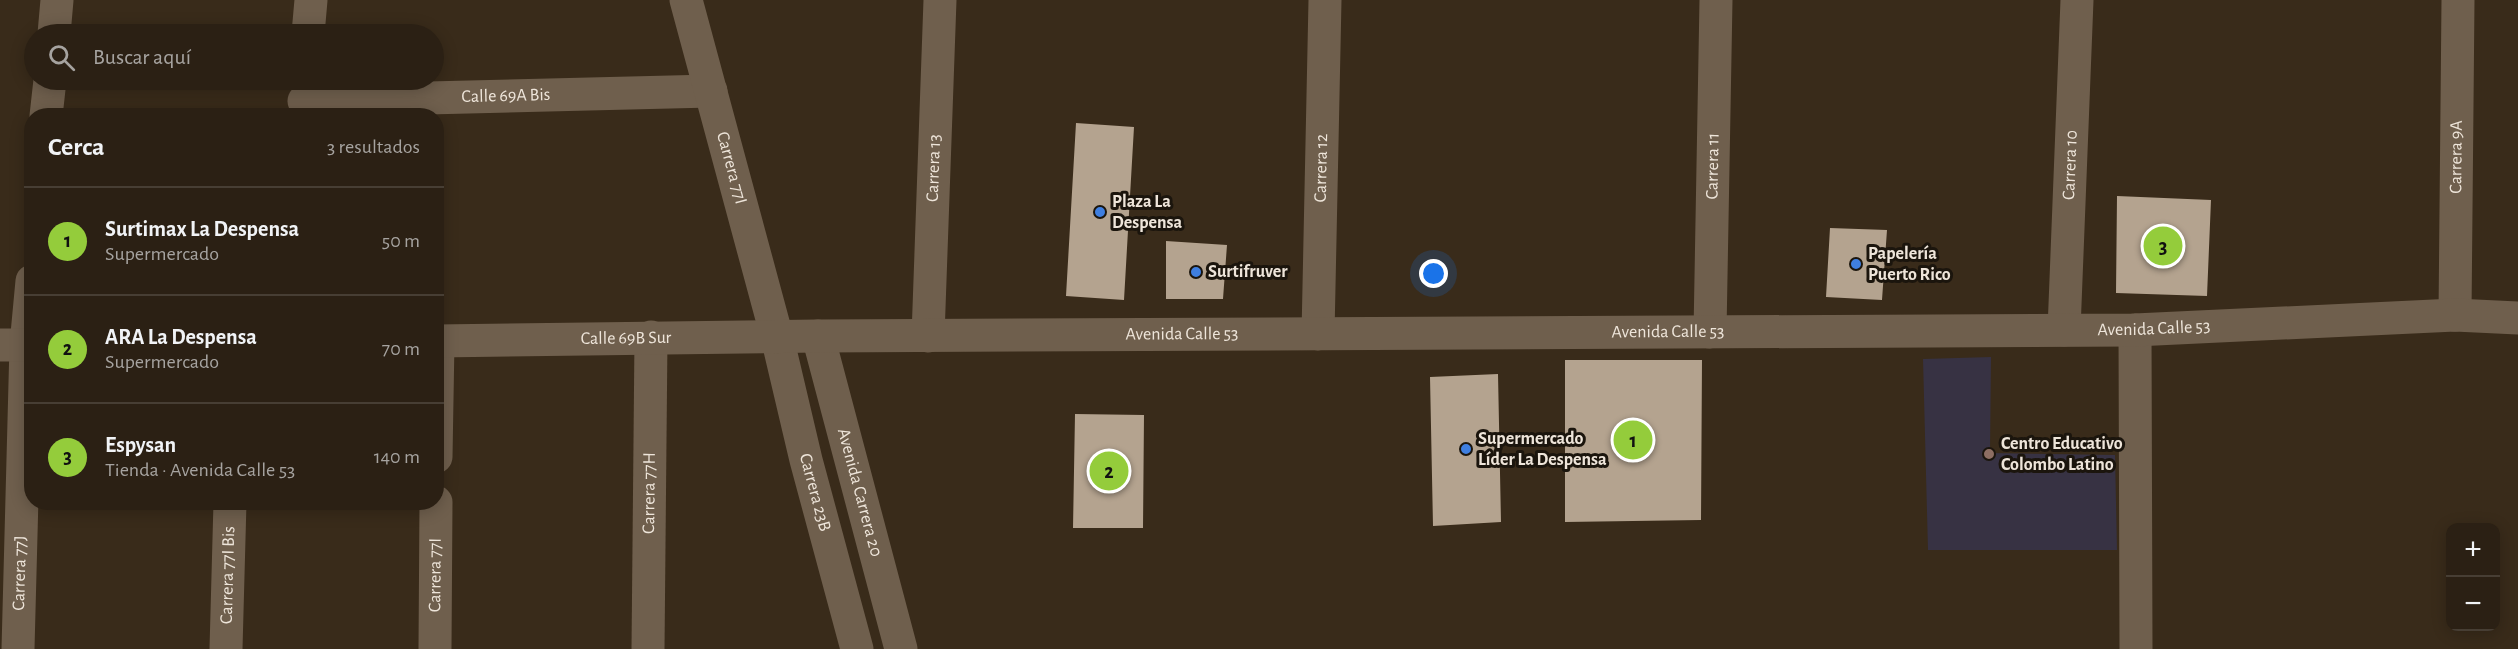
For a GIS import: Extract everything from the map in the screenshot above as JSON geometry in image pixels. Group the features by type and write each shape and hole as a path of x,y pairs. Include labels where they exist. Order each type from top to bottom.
{"street":[{"path":"55,24 57,0"},
{"path":"309,24 311,0"},
{"name":"Carrera 77I","path":"686,0 777,337"},
{"name":"Carrera 13","path":"928,336 940,0"},
{"name":"Carrera 12","path":"1318,334 1325,0"},
{"name":"Carrera 11","path":"1710,332 1716,0"},
{"name":"Carrera 10","path":"2064,330 2077,0"},
{"name":"Carrera 9A","path":"2455,315 2458,0"},
{"path":"47,108 49,90"},
{"name":"Calle 69A Bis","path":"304,99 711,91"},
{"name":"Avenida Calle 53","path":"818,336 2135,330 2455,315 2518,318"},
{"name":"Carrera 77J","path":"18,649 19,345 24,320"},
{"path":"2135,330 2136,649"},
{"name":"Calle 69B Sur","path":"444,341 818,336"},
{"name":"Avenida Carrera 20","path":"818,336 901,649"},
{"name":"Carrera 77H","path":"648,649 651,337"},
{"name":"Carrera 23B","path":"777,337 806,460 857,649"},
{"name":"Carrera 77I Bis","path":"226,649 230,510"},
{"name":"Carrera 77I","path":"435,649 436,510"}],"shaded area":[{"name":"Centro Educativo Colombo Latino","path":"1991,357 1990,453 2115,455 2117,550 1928,550 1923,359"}],"building":[{"name":"Plaza La Despensa","path":"1076,123 1134,127 1124,300 1066,296"},
{"path":"2117,196 2211,200 2207,296 2116,293"},
{"name":"Papelería Puerto Rico","path":"1830,228 1887,230 1882,300 1826,297"},
{"name":"Surtifruver","path":"1166,241 1227,245 1223,299 1166,299"},
{"path":"1565,360 1702,360 1701,520 1565,522"},
{"name":"Supermercado Líder La Despensa","path":"1498,374 1501,522 1433,526 1430,377"},
{"path":"1075,414 1144,415 1143,528 1073,528"}],"place":[{"name":"Plaza La Despensa","path":"1100,212"},
{"name":"Espysan","path":"2163,246"},
{"name":"Papelería Puerto Rico","path":"1856,264"},
{"name":"Surtifruver","path":"1196,272"},
{"name":"Surtimax La Despensa","path":"1633,440"},
{"name":"Supermercado Líder La Despensa","path":"1466,449"},
{"name":"Centro Educativo Colombo Latino","path":"1989,454"},
{"name":"ARA La Despensa","path":"1109,471"}]}
